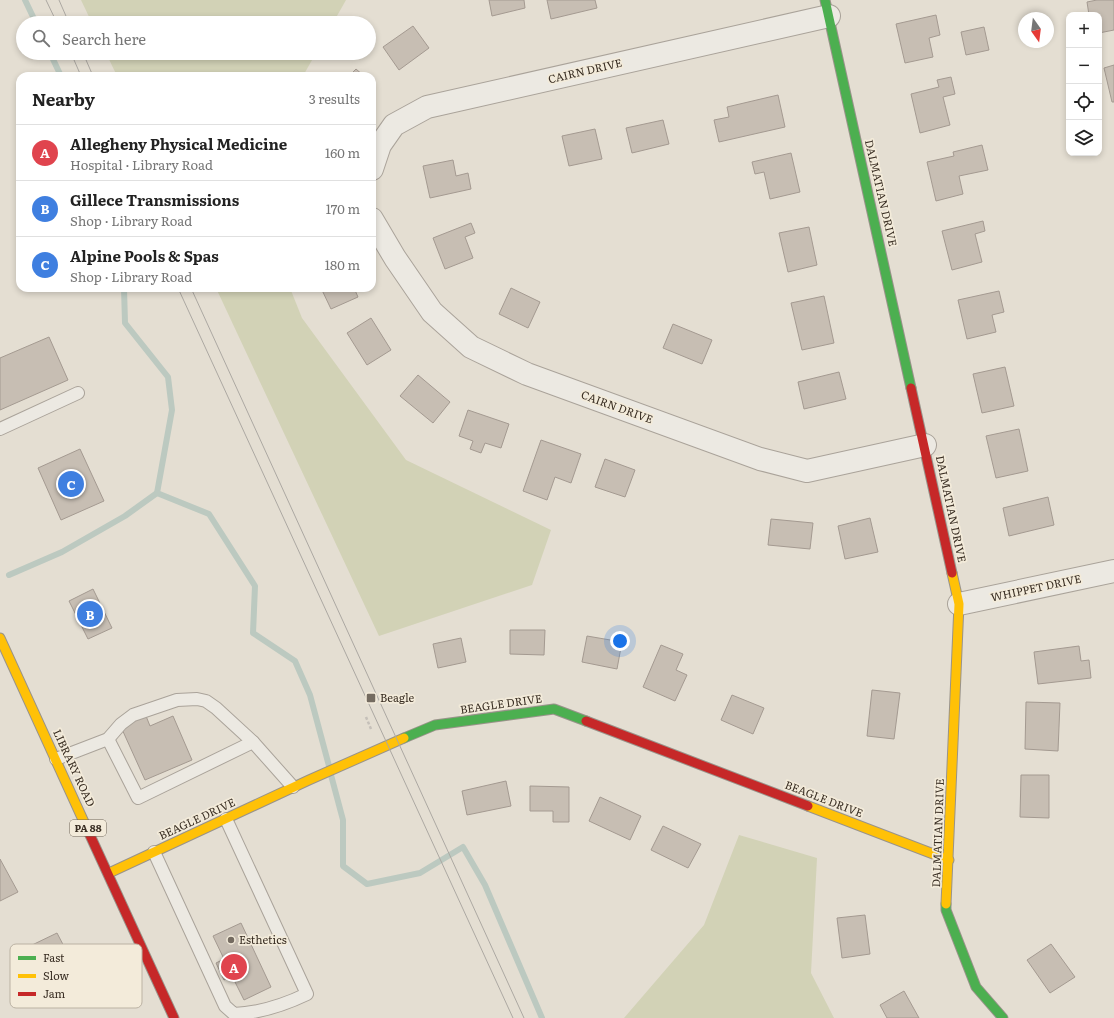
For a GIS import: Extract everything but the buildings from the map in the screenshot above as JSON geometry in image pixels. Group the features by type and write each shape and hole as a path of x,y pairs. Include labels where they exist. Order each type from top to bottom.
{"street":[{"name":"CAIRN DRIVE","path":"376,157 380,145 394,125 427,107 827,8"},
{"name":"DALMATIAN DRIVE","path":"827,8 959,604 946,910 976,987 1003,1018"},
{"name":"CAIRN DRIVE","path":"376,226 395,258 432,312 471,347 527,374 760,459 807,472 925,445"},
{"name":"WHIPPET DRIVE","path":"959,604 1114,571"},
{"name":"LIBRARY ROAD","path":"0,638 141,944"},
{"name":"BEAGLE DRIVE","path":"109,873 293,787 342,767 435,725 554,709 949,860"},
{"name":"LIBRARY ROAD","path":"142,947 174,1018"}],"lane":[{"path":"0,429 78,393"},
{"path":"56,759 108,739 121,724 133,715 177,700 197,699 216,708 253,742 293,787"},
{"path":"108,739 138,798 253,742"},
{"path":"154,852 225,1006 234,1014 247,1014 283,1006 307,994 226,819"}],"green space":[{"path":"81,0 346,0 337,16 89,16"},
{"path":"109,60 312,60 305,72 115,72"},
{"path":"218,292 292,292 302,318 406,460 551,530 532,585 379,636"},
{"path":"739,835 817,858 811,973 834,1018 624,1018 704,925"}],"waterway":[{"path":"25,0 33,16"},
{"path":"53,60 59,72"},
{"path":"124,292 125,323 168,377 172,410 157,493 209,514 255,586 253,633 295,661 310,695 329,766"},
{"path":"9,575 62,552 125,516 157,493"},
{"path":"331,775 343,820 343,866 367,884 420,873 463,847 485,885 542,1018"}],"tram line":[{"path":"46,0 54,16"},
{"path":"59,0 66,16"},
{"path":"74,60 79,72"},
{"path":"86,60 91,72"},
{"path":"180,292 513,1018"},
{"path":"193,292 524,1018"}],"traffic: fast":[{"path":"825,0 911,388"},
{"path":"404,738 435,725 554,709 586,721"},
{"path":"946,904 946,910 976,987 1003,1018"}],"traffic: slow":[{"path":"946,904 959,604 952,573"},
{"path":"0,638 89,833"},
{"path":"109,873 309,780 404,738"},
{"path":"808,806 949,860"}],"traffic: jam":[{"path":"911,388 952,573"},
{"path":"586,721 808,806"},
{"path":"89,833 140,944"},
{"path":"142,948 174,1018"}],"place":[{"name":"Alpine Pools & Spas","path":"71,484"},
{"name":"Gillece Transmissions","path":"90,614"},
{"name":"Beagle","path":"371,698"},
{"name":"Esthetics","path":"231,940"},
{"name":"Allegheny Physical Medicine","path":"234,967"}]}
